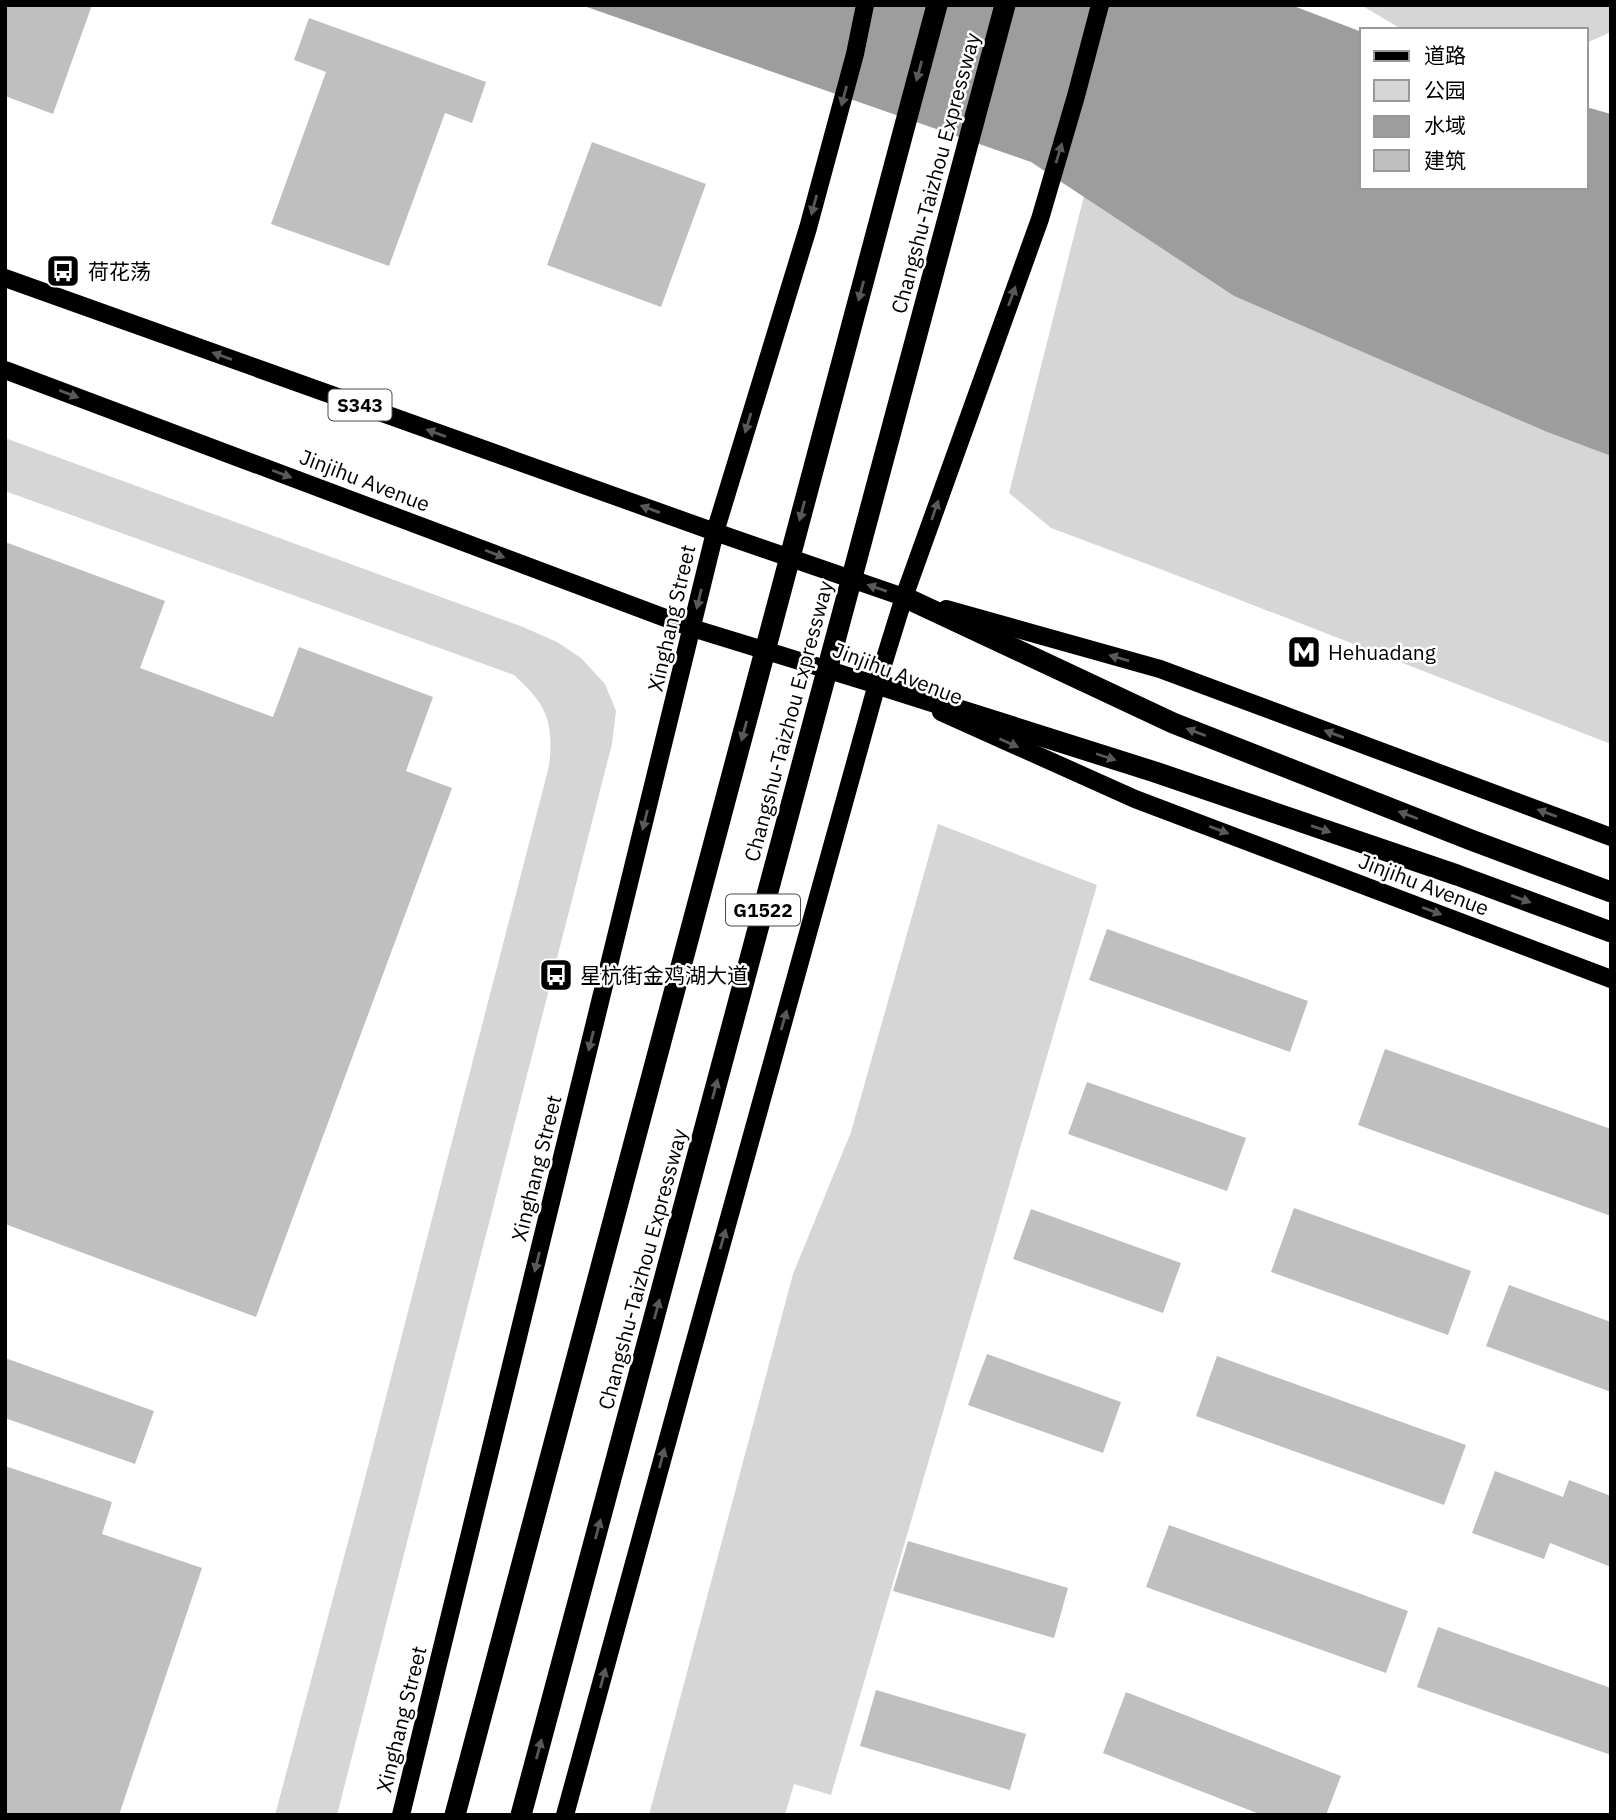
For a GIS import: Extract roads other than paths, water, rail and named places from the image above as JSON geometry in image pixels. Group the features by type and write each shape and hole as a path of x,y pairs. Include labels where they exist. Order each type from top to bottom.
{"highway":[{"name":"Changshu-Taizhou Expressway","path":"455,1815 937,5"},
{"name":"Changshu-Taizhou Expressway","path":"522,1815 1005,5"},
{"path":"904,597 1173,723 1611,892"},
{"path":"877,684 1156,772 1457,875 1611,932"}],"main road":[{"name":"Xinghang Street","path":"401,1815 715,532 808,228 855,54 865,5"},
{"path":"565,1815 877,684 904,597 1040,219 1100,5"},
{"name":"S343","path":"5,278 715,532"},
{"name":"Jinjihu Avenue","path":"5,370 692,628 877,684 1135,799 1611,979"},
{"path":"715,532 904,597 1160,669 1611,837"}],"water":[{"path":"581,5 1291,5 1360,31 1360,189 1588,189 1588,108 1611,114 1611,456 1547,432 1234,296 1031,162"}],"place":[{"name":"荷花荡","path":"63,271"},
{"name":"Hehuadang","path":"1304,652"},
{"name":"星杭街金鸡湖大道","path":"556,975"}]}
